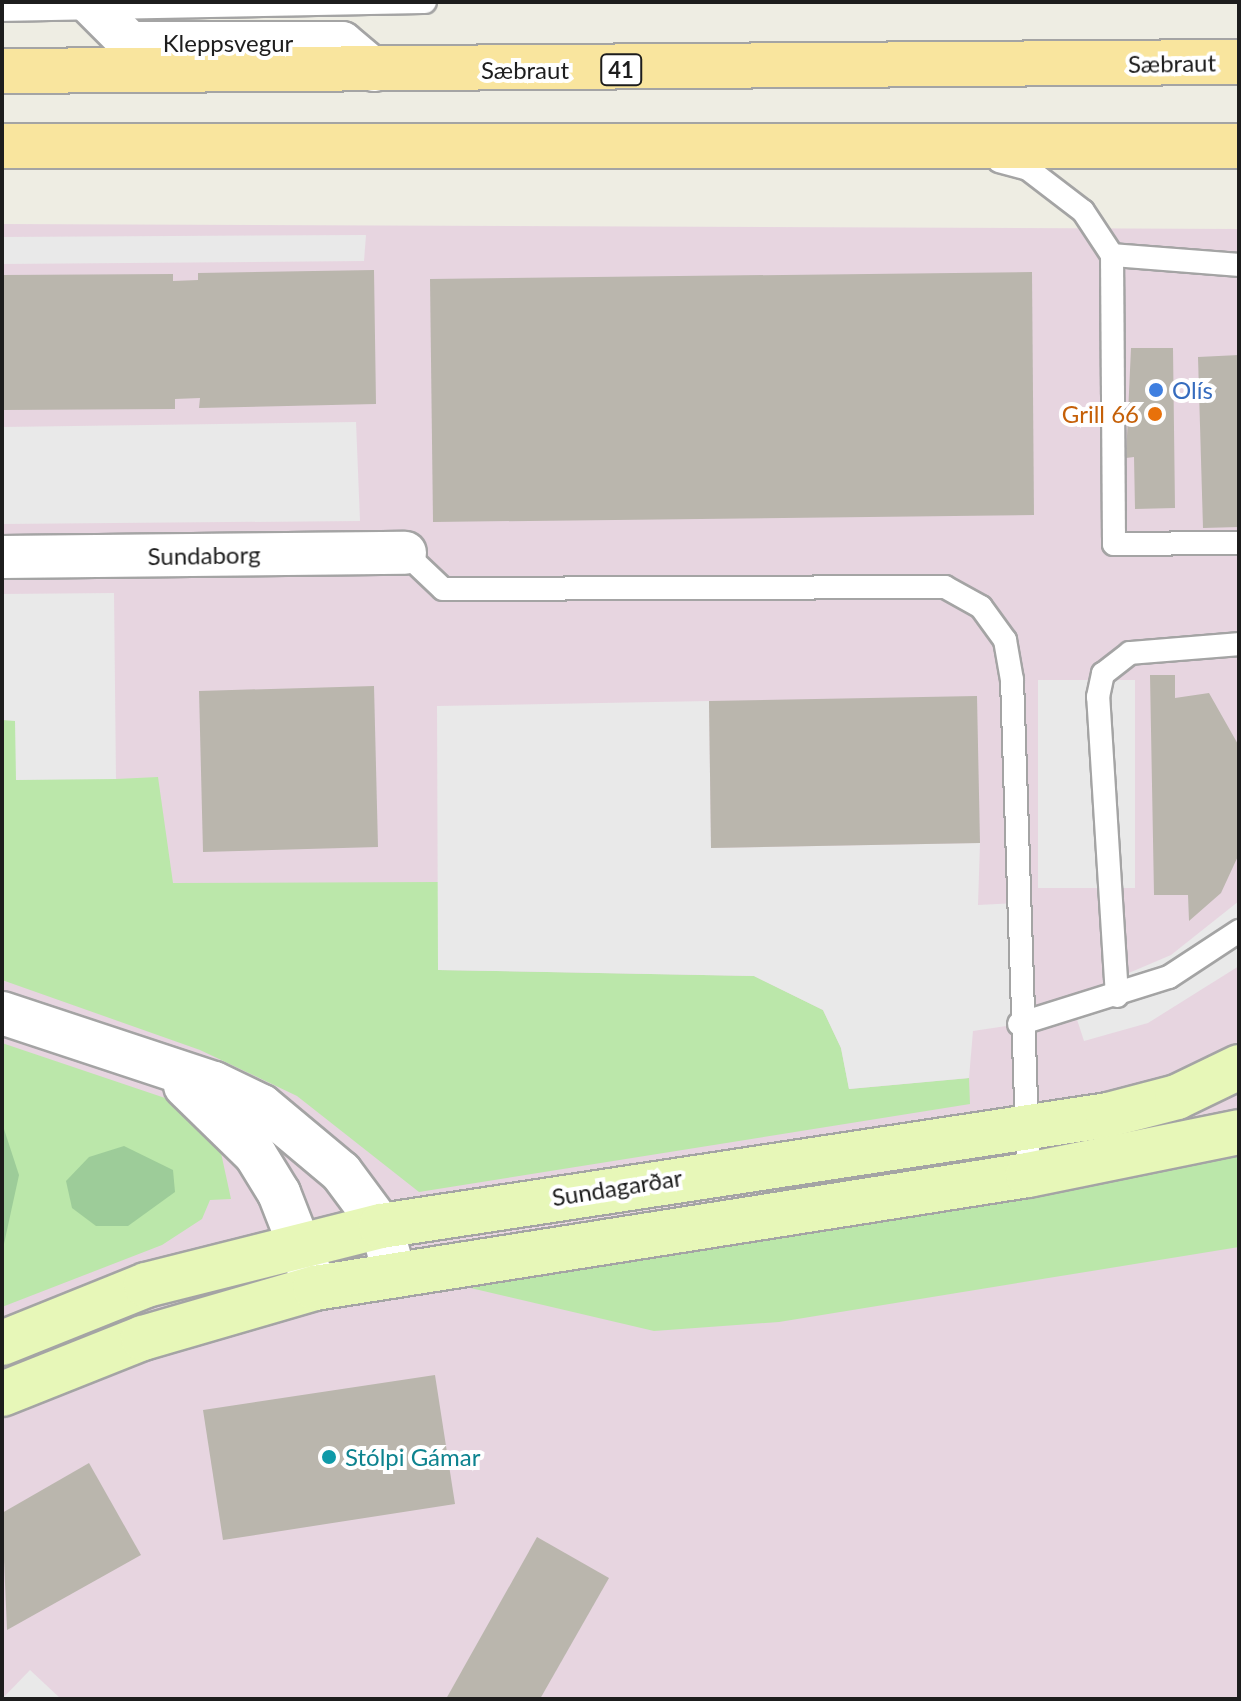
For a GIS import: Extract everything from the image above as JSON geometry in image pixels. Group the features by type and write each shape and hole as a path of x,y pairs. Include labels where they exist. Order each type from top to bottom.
{"main road":[{"name":"Sæbraut","path":"2,71 1239,62"},
{"path":"2,146 955,149 1239,146"},
{"path":"1041,148 1114,172 1239,175"},
{"name":"Sundagarðar","path":"2,1343 80,1306 301,1244 381,1226 1025,1127 1177,1097 1239,1067"},
{"path":"2,1394 143,1338 315,1288 1028,1175 1239,1132"}],"street":[{"name":"Kleppsvegur","path":"92,6 130,43 342,43 374,70"},
{"name":"Sundaborg","path":"2,557 405,553"},
{"path":"2,1013 152,1061 262,1106 312,1141 381,1226 395,1275"},
{"path":"152,1061 216,1109 255,1154 301,1244 315,1288"}],"lane":[{"path":"2,10 425,2"},
{"path":"955,149 1028,169 1083,211 1112,255 1114,544 1239,543"},
{"path":"1112,255 1239,265"},
{"path":"405,553 443,589 945,587 981,607 1011,659 1019,1024 1028,1175"},
{"path":"1117,996 1098,697 1103,674 1130,653 1239,644"},
{"path":"1019,1024 1117,996 1169,977 1239,931"}],"shaded area":[{"path":"2,224 1239,229 1239,1699 2,1699"},
{"path":"366,235 364,261 2,264 2,237"},
{"path":"356,422 360,521 2,524 2,427"},
{"path":"114,593 116,779 16,780 15,721 2,720 2,594"},
{"path":"1038,680 1135,680 1135,888 1038,888"},
{"path":"709,701 711,848 980,843 978,905 1017,903 1019,1024 973,1031 969,1078 849,1089 841,1048 823,1010 754,976 438,970 437,706"},
{"path":"1239,901 1239,966 1148,1023 1084,1041 1070,998 1171,955"},
{"path":"30,1670 61,1699 2,1699"}],"green space":[{"path":"2,720 15,720 116,779 158,777 173,883 438,882 439,970 754,976 823,1010 841,1048 849,1089 969,1078 970,1104 419,1192 297,1096 200,1050 2,980"},
{"path":"2,1043 171,1100 218,1139 231,1199 210,1200 202,1219 162,1245 2,1307"},
{"path":"2,1123 19,1175 2,1253"},
{"path":"124,1146 173,1170 175,1192 128,1226 96,1226 72,1208 66,1181 89,1157"},
{"path":"1239,1153 1239,1247 779,1322 654,1331 462,1286"}],"building":[{"path":"374,270 376,404 199,408 200,398 175,399 175,409 2,410 2,275 173,274 173,281 198,280 198,273"},
{"path":"1032,272 1034,515 433,522 430,279"},
{"path":"1131,348 1173,348 1175,508 1135,509 1134,457 1126,458"},
{"path":"1239,355 1239,527 1203,528 1198,357"},
{"path":"1150,675 1175,675 1175,698 1209,693 1239,746 1239,854 1221,893 1189,921 1188,895 1154,895"},
{"path":"374,686 378,847 203,852 199,691"},
{"path":"977,696 980,843 711,848 709,701"},
{"name":"Stólpi Gámar","path":"435,1375 455,1504 223,1540 203,1410"},
{"path":"89,1463 141,1555 7,1630 2,1513"},
{"path":"537,1537 609,1578 540,1699 446,1699"}],"place":[{"name":"Olís","path":"1156,390"},
{"name":"Grill 66","path":"1155,414"},
{"name":"Stólpi Gámar","path":"329,1457"}]}
